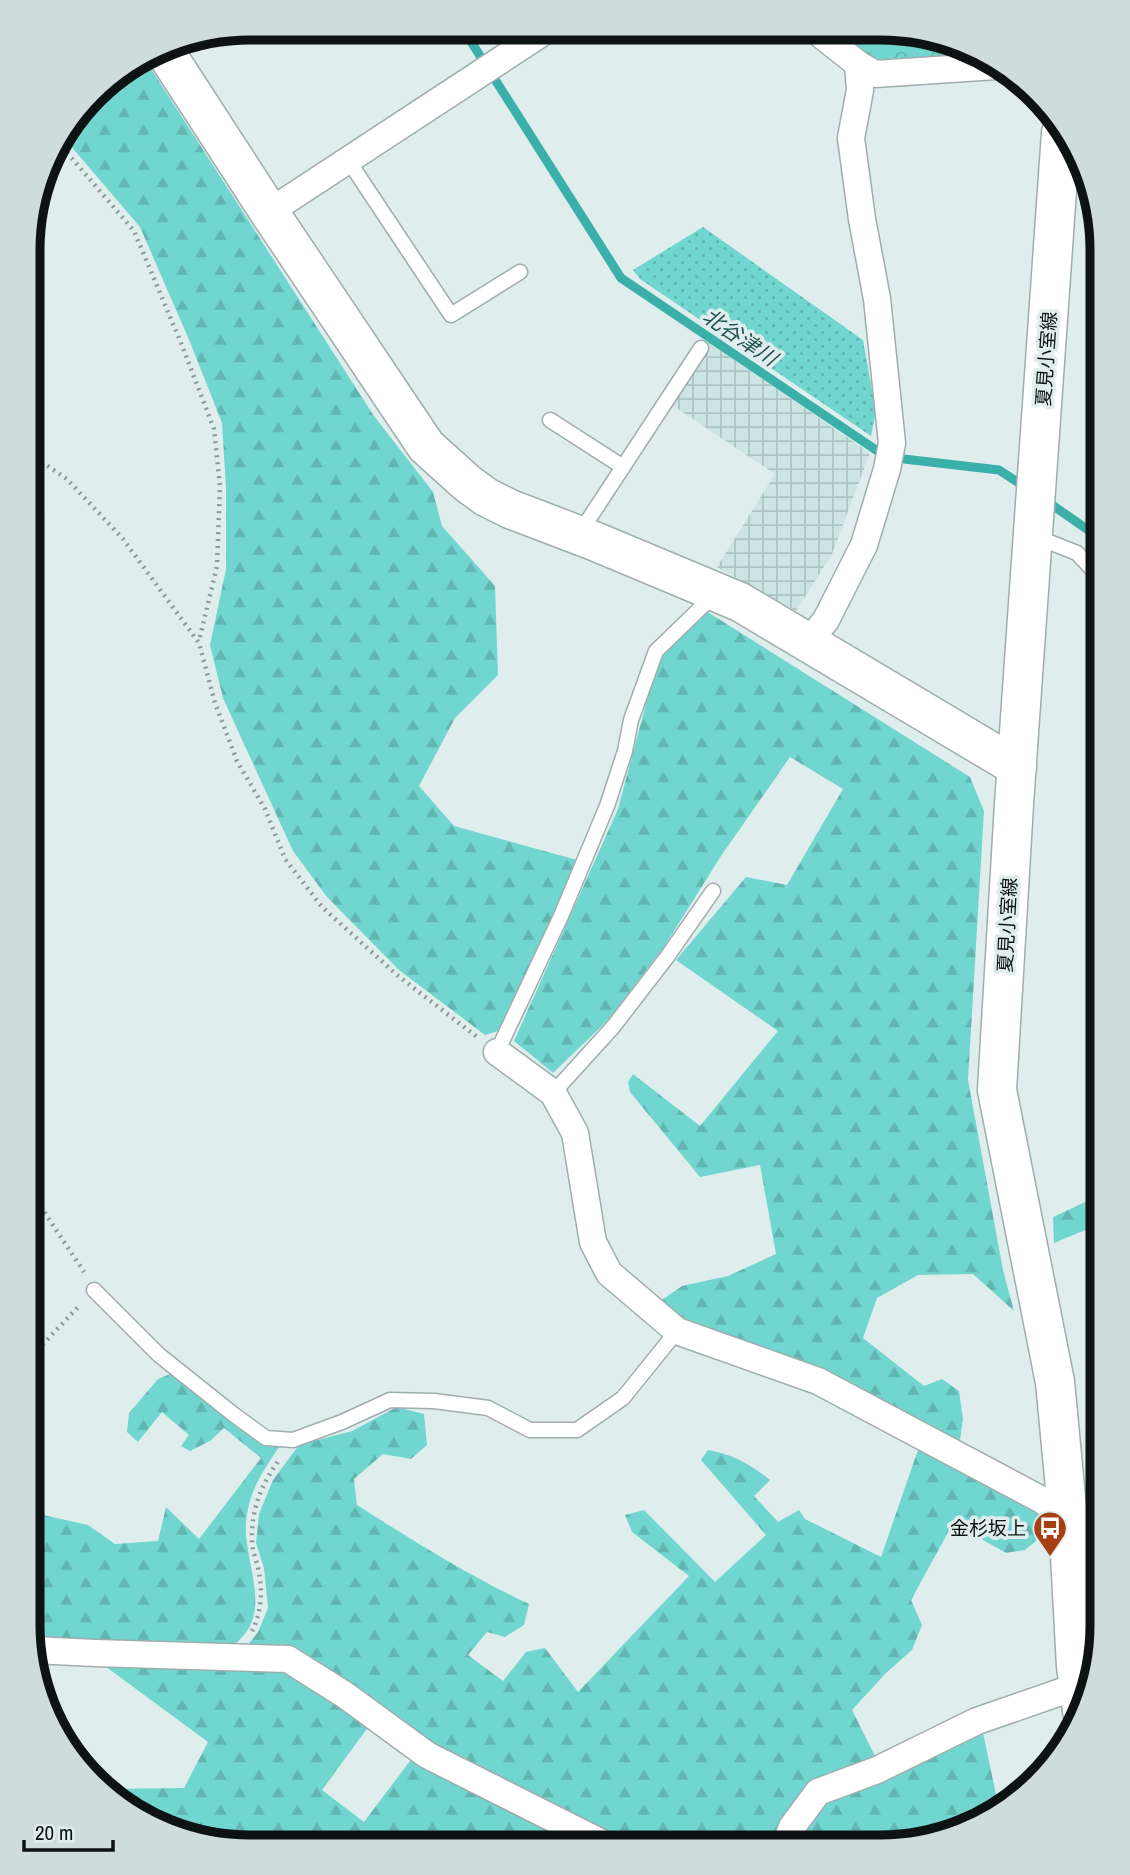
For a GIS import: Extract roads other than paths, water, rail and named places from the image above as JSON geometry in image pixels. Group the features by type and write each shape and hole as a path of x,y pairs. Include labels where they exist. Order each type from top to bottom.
{"main road":[{"path":"169,57 426,446 467,483 486,497 510,509 740,602 1017,767"},
{"name":"夏見小室線","path":"1060,143 997,1090 1055,1382 1068,1519 1079,1690"}],"street":[{"path":"828,40 875,74 983,67"},
{"path":"269,212 531,41"},
{"path":"808,642 826,620 863,545 887,469 892,443 877,299 851,138 860,90 858,64"},
{"path":"497,1052 553,1093 575,1133 593,1242 609,1273 677,1331 818,1381 1042,1500 1089,1533"},
{"path":"42,1650 288,1659 345,1695 428,1755 586,1835"},
{"path":"789,1835 818,1792 877,1770 977,1721 1076,1700"}],"lane":[{"path":"348,160 451,315 520,272"},
{"path":"578,535 701,348"},
{"path":"550,420 623,467"},
{"path":"1035,507 1090,567"},
{"path":"497,1052 561,916 607,806 625,751 631,720 656,651 717,592"},
{"path":"553,1093 613,1027 713,891"},
{"path":"94,1290 159,1355 233,1414 266,1438 293,1440 390,1400 434,1401 488,1408 530,1430 576,1430 624,1398 677,1331"}],"waterway":[{"name":"北谷津川","path":"470,41 621,278 879,452 904,459 999,470 1025,487"},
{"name":"北谷津川","path":"1045,500 1090,531"}],"place":[{"name":"金杉坂上","path":"1050,1558"}]}
